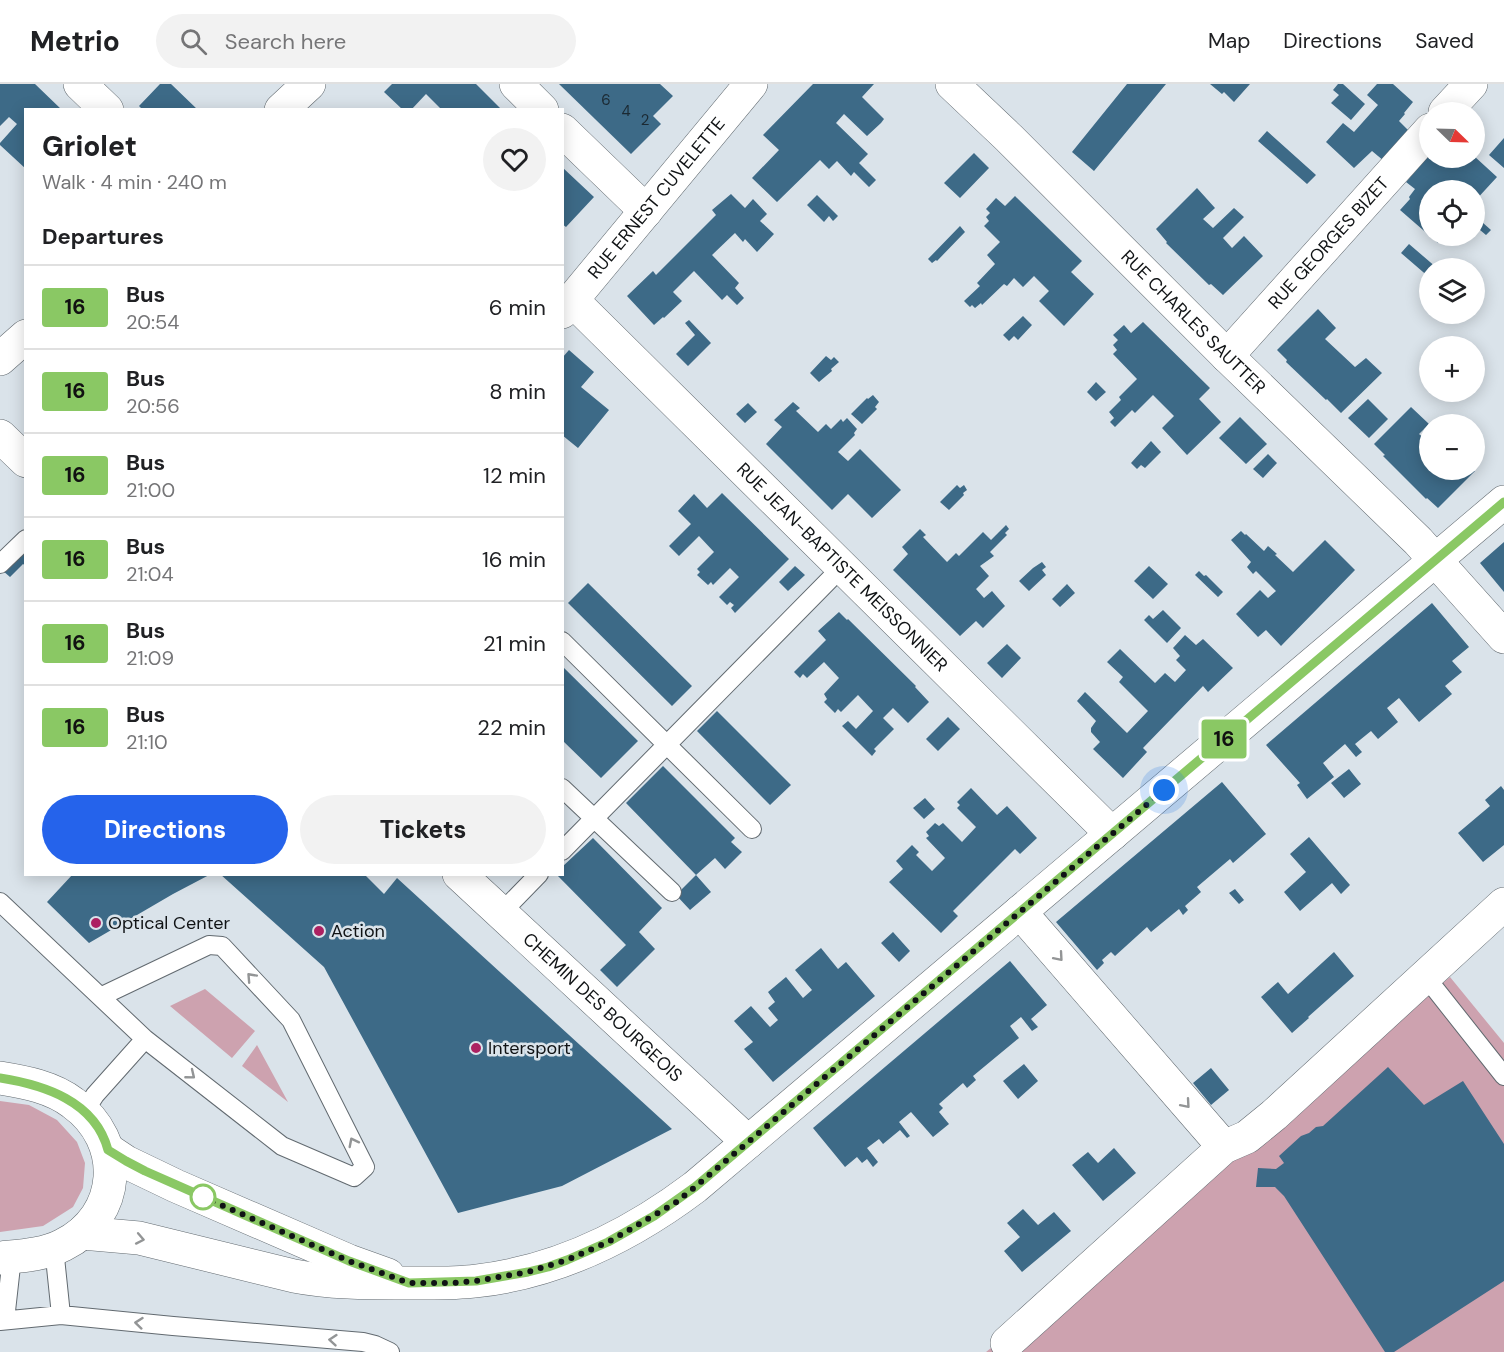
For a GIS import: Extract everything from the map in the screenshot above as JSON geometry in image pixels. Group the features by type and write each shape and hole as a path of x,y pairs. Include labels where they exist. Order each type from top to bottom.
{"street":[{"path":"80,84 105,108"},
{"path":"283,108 309,84"},
{"path":"516,84 540,108"},
{"name":"RUE ERNEST CUVELETTE","path":"567,306 752,84"},
{"name":"RUE CHARLES SAUTTER","path":"952,84 1410,533 1504,637"},
{"path":"1454,102 1471,84"},
{"path":"564,132 646,211"},
{"name":"RUE GEORGES BIZET","path":"1227,356 1419,142"},
{"name":"RUE JEAN-BAPTISTE MEISSONNIER","path":"567,306 842,567 1112,834"},
{"path":"0,359 24,338"},
{"path":"0,436 24,459"},
{"path":"82,1233 139,1238 314,1280 355,1283 476,1281 528,1272 567,1260 608,1242 675,1203 778,1119 1504,502"},
{"name":"CHEMIN DES BOURGEOIS","path":"461,876 748,1142"},
{"path":"1007,1343 1224,1148 1258,1129 1504,904"},
{"path":"1020,912 1224,1148"},
{"path":"0,1078 25,1082 57,1094 84,1112 96,1124 106,1143 111,1176 104,1205 95,1220 82,1233 62,1246 42,1252 6,1257"},
{"path":"108,1150 177,1186 349,1261 409,1283"}],"lane":[{"path":"0,564 24,541"},
{"path":"564,849 842,567"},
{"path":"564,643 752,829"},
{"path":"564,790 672,892"},
{"path":"501,913 537,876"},
{"path":"2,904 145,1039 282,1146 354,1178 365,1167 291,1020 222,946 209,945 102,996"},
{"path":"1425,976 1504,1076"},
{"path":"84,1112 94,1095 145,1039"},
{"path":"54,1248 61,1315"},
{"path":"6,1257 2,1320 61,1315 363,1342 390,1352"}],"shaded area":[{"path":"1450,977 1504,1043 1504,1352 986,1352"},
{"path":"205,989 255,1031 232,1058 170,1006"},
{"path":"257,1045 288,1102 242,1066"},
{"path":"0,1101 29,1105 57,1120 77,1142 85,1163 83,1188 73,1207 43,1226 0,1232"}],"building":[{"path":"0,84 35,84 60,108 24,108 24,167 0,145 17,124 9,117 0,126"},
{"path":"160,84 171,84 196,108 141,108 139,106"},
{"path":"392,84 476,84 500,108 440,108 426,94 413,108 401,108 384,92"},
{"path":"559,84 660,84 673,96 653,116 661,124 631,154"},
{"path":"813,84 874,84 862,97 884,119 881,123 867,136 844,114 836,123 868,154 859,163 876,180 869,187 854,172 851,176 837,161 829,169 820,160 777,202 752,178 779,150 763,135"},
{"path":"1127,84 1166,84 1094,171 1072,152"},
{"path":"1210,84 1250,84 1234,102 1224,92 1222,94"},
{"path":"1338,84 1343,84 1365,104 1351,120 1331,103 1339,95 1333,90"},
{"path":"1377,84 1393,84 1413,102 1399,121 1410,132 1384,161 1372,151 1354,168 1326,142 1343,123 1354,132 1378,105 1367,95"},
{"path":"1267,131 1316,175 1307,184 1258,141"},
{"path":"1504,138 1504,168 1489,155"},
{"path":"974,153 989,168 960,198 944,183"},
{"path":"1485,166 1497,177 1485,190 1485,180 1419,180 1419,226 1400,210 1415,189 1406,182 1419,167 1485,168"},
{"path":"564,169 594,197 566,227 564,226"},
{"path":"1197,188 1215,208 1203,219 1213,228 1234,208 1244,217 1223,238 1232,248 1244,236 1263,256 1223,295 1211,284 1209,285 1166,243 1156,229"},
{"path":"731,194 745,208 753,199 767,214 760,221 774,234 757,252 745,239 743,242 735,233 712,255 739,283 735,288 744,298 737,305 727,295 722,300 694,271 673,292 682,301 654,325 627,296 653,271 656,275 716,215 712,210"},
{"path":"817,195 838,216 833,221 829,216 824,222 807,205"},
{"path":"1015,196 1082,261 1071,272 1094,294 1064,326 1039,301 1049,291 1034,276 1023,287 1014,278 1007,286 1004,284 982,305 981,303 975,308 972,305 970,307 964,301 980,286 977,283 995,264 987,255 1000,242 984,226 989,221 986,217 990,213 986,209 996,198 1005,206"},
{"path":"1485,225 1491,230 1485,234"},
{"path":"960,226 965,232 937,261 932,263 928,259"},
{"path":"1409,244 1425,258 1419,258 1419,269 1401,253"},
{"path":"1318,309 1336,328 1325,339 1355,367 1366,358 1382,373 1341,413 1286,362 1287,360 1277,350"},
{"path":"1023,316 1032,325 1018,340 1014,336 1009,341 1003,335"},
{"path":"689,320 711,343 688,366 676,354 695,335 685,323"},
{"path":"1143,322 1210,388 1199,399 1221,422 1187,455 1162,428 1174,416 1153,395 1135,413 1132,410 1115,427 1110,422 1114,418 1109,412 1121,400 1119,397 1137,379 1113,354 1117,350 1113,345 1118,340 1113,335 1124,325 1131,333"},
{"path":"569,350 594,372 581,387 609,410 578,448 564,437 564,356"},
{"path":"826,356 831,360 834,357 839,362 819,382 810,373"},
{"path":"1096,382 1106,392 1096,401 1087,392"},
{"path":"873,395 879,402 875,407 877,409 862,424 851,414"},
{"path":"1368,399 1388,419 1369,438 1348,418"},
{"path":"793,402 800,408 796,411 818,432 826,424 831,429 841,419 843,422 847,418 857,429 855,435 838,452 848,461 860,449 901,490 872,518 848,494 832,510 766,444 782,427 774,420"},
{"path":"748,403 757,412 745,423 736,414"},
{"path":"1411,407 1419,415 1419,480 1466,480 1438,508 1383,456 1385,455 1374,444"},
{"path":"1240,417 1267,444 1246,464 1219,438"},
{"path":"1151,441 1161,452 1145,468 1141,465 1137,469 1131,463"},
{"path":"1268,454 1277,463 1263,478 1253,469"},
{"path":"957,485 960,488 964,485 967,490 949,510 940,502"},
{"path":"722,493 789,559 735,613 731,608 734,605 730,602 727,605 719,597 739,577 730,568 713,585 711,582 708,585 697,575 700,572 697,569 714,552 699,536 679,556 669,546 691,524 678,511 694,494 707,508"},
{"path":"1006,525 1009,529 1005,533 1007,535 990,552 994,556 980,566 989,576 976,589 984,598 992,591 1005,606 983,628 976,621 960,636 893,570 908,554 902,547 920,529 926,535 923,537 947,562 956,553 959,556 983,532 991,540"},
{"path":"1241,531 1264,551 1268,546 1293,572 1325,540 1355,570 1281,646 1266,630 1258,637 1236,614 1260,590 1268,598 1276,591 1256,571 1253,574 1247,567 1251,562 1231,540"},
{"path":"1504,542 1504,592 1480,563"},
{"path":"24,549 24,565 10,577 2,570"},
{"path":"1042,562 1046,567 1042,570 1046,575 1029,591 1019,581"},
{"path":"795,566 805,575 788,591 779,582"},
{"path":"1149,566 1168,584 1153,599 1134,581"},
{"path":"1199,571 1223,592 1218,597 1195,575"},
{"path":"588,583 692,686 672,706 568,603"},
{"path":"1067,584 1075,593 1060,607 1052,599"},
{"path":"1432,603 1469,647 1452,661 1462,672 1445,686 1452,694 1419,722 1399,698 1387,708 1398,722 1378,739 1371,731 1355,744 1362,752 1356,757 1345,744 1323,763 1334,777 1307,799 1297,785 1300,783 1266,745"},
{"path":"1163,610 1181,628 1167,643 1144,620 1149,615 1153,619"},
{"path":"839,612 916,686 929,702 908,723 893,708 883,718 894,729 874,749 876,751 872,756 842,726 848,721 856,729 873,711 858,695 841,712 838,709 835,713 824,702 827,699 824,694 839,678 824,662 807,678 803,674 800,678 794,672 826,640 818,631"},
{"path":"1185,635 1196,645 1203,639 1233,668 1208,692 1203,686 1143,748 1147,752 1123,778 1093,749 1100,742 1091,732 1096,721 1077,701 1085,692 1127,733 1148,711 1119,682 1123,677 1107,662 1120,649 1155,683 1165,673 1175,682 1186,670 1176,660 1180,656 1173,648"},
{"path":"1007,644 1021,658 1002,678 987,663"},
{"path":"564,668 638,741 601,778 564,742"},
{"path":"717,711 791,785 770,805 697,731"},
{"path":"948,717 960,729 938,751 926,739"},
{"path":"663,766 735,838 731,842 742,852 725,869 715,858 696,875 626,803"},
{"path":"1349,769 1361,784 1344,798 1331,783"},
{"path":"1222,782 1266,834 1233,863 1230,859 1197,887 1201,892 1185,906 1188,910 1183,915 1179,909 1151,932 1147,927 1115,956 1111,952 1102,960 1104,963 1097,970 1056,922"},
{"path":"1501,786 1504,790 1504,845 1483,862 1458,833 1490,806 1485,800"},
{"path":"971,788 997,815 1007,806 1037,838 1020,854 1015,849 953,911 958,916 941,933 889,882 903,869 896,861 912,845 919,852 916,855 932,871 945,858 926,838 929,836 926,832 935,823 939,826 943,823 962,842 976,827 957,808 960,805 957,802"},
{"path":"925,798 935,809 924,819 913,808"},
{"path":"1309,837 1350,885 1341,894 1332,883 1300,911 1284,892 1306,872 1290,854"},
{"path":"593,838 662,908 639,932 655,949 617,987 600,970 626,945 558,876 564,876 564,865"},
{"path":"696,875 711,892 690,910 676,895"},
{"name":"Optical Center","path":"71,876 207,876 89,943 47,902"},
{"name":"Intersport","path":"222,876 366,876 384,894 397,878 672,1129 562,1186 458,1213 324,967"},
{"path":"1235,889 1244,900 1239,904 1229,893"},
{"path":"893,932 910,951 899,962 881,943"},
{"path":"821,948 838,969 846,962 875,996 773,1082 744,1049 753,1042 734,1021 751,1006 770,1027 778,1020 768,1008 775,1002 768,992 786,977 803,998 812,990 795,970"},
{"path":"1334,952 1354,976 1292,1033 1261,997 1278,982 1288,994"},
{"path":"1010,961 1047,1005 1031,1019 1038,1027 1032,1031 1021,1017 1010,1026 1019,1038 973,1076 976,1080 967,1088 963,1083 939,1104 943,1108 939,1112 949,1124 933,1137 911,1112 899,1122 910,1136 907,1138 900,1130 883,1144 879,1139 867,1148 878,1162 873,1167 867,1159 862,1163 857,1157 845,1167 813,1128"},
{"path":"1024,1064 1038,1081 1018,1099 1003,1081"},
{"path":"1388,1067 1424,1105 1463,1081 1504,1144 1504,1281 1394,1352 1385,1352 1284,1196 1275,1187 1256,1187 1258,1168 1276,1169 1284,1163 1279,1156 1301,1136 1316,1127 1323,1126"},
{"path":"1211,1068 1229,1090 1211,1105 1193,1083"},
{"path":"1114,1148 1136,1173 1103,1201 1072,1165 1088,1152 1098,1163"},
{"path":"1023,1209 1038,1225 1054,1212 1071,1231 1022,1272 1004,1251 1020,1237 1007,1223"}],"bus line":[{"name":"16","path":"0,1078 43,1088 72,1102 96,1124 108,1150 145,1171 349,1261 409,1283 476,1281 528,1272 567,1260 608,1242 654,1216 695,1187 1504,502"}],"place":[{"name":"Optical Center","path":"96,923"},
{"name":"Action","path":"319,931"},
{"name":"Intersport","path":"476,1048"}],"route":[{"path":"203,1197 349,1261 409,1283 476,1281 528,1272 567,1260 608,1242 675,1203 778,1119 1164,790"}]}
